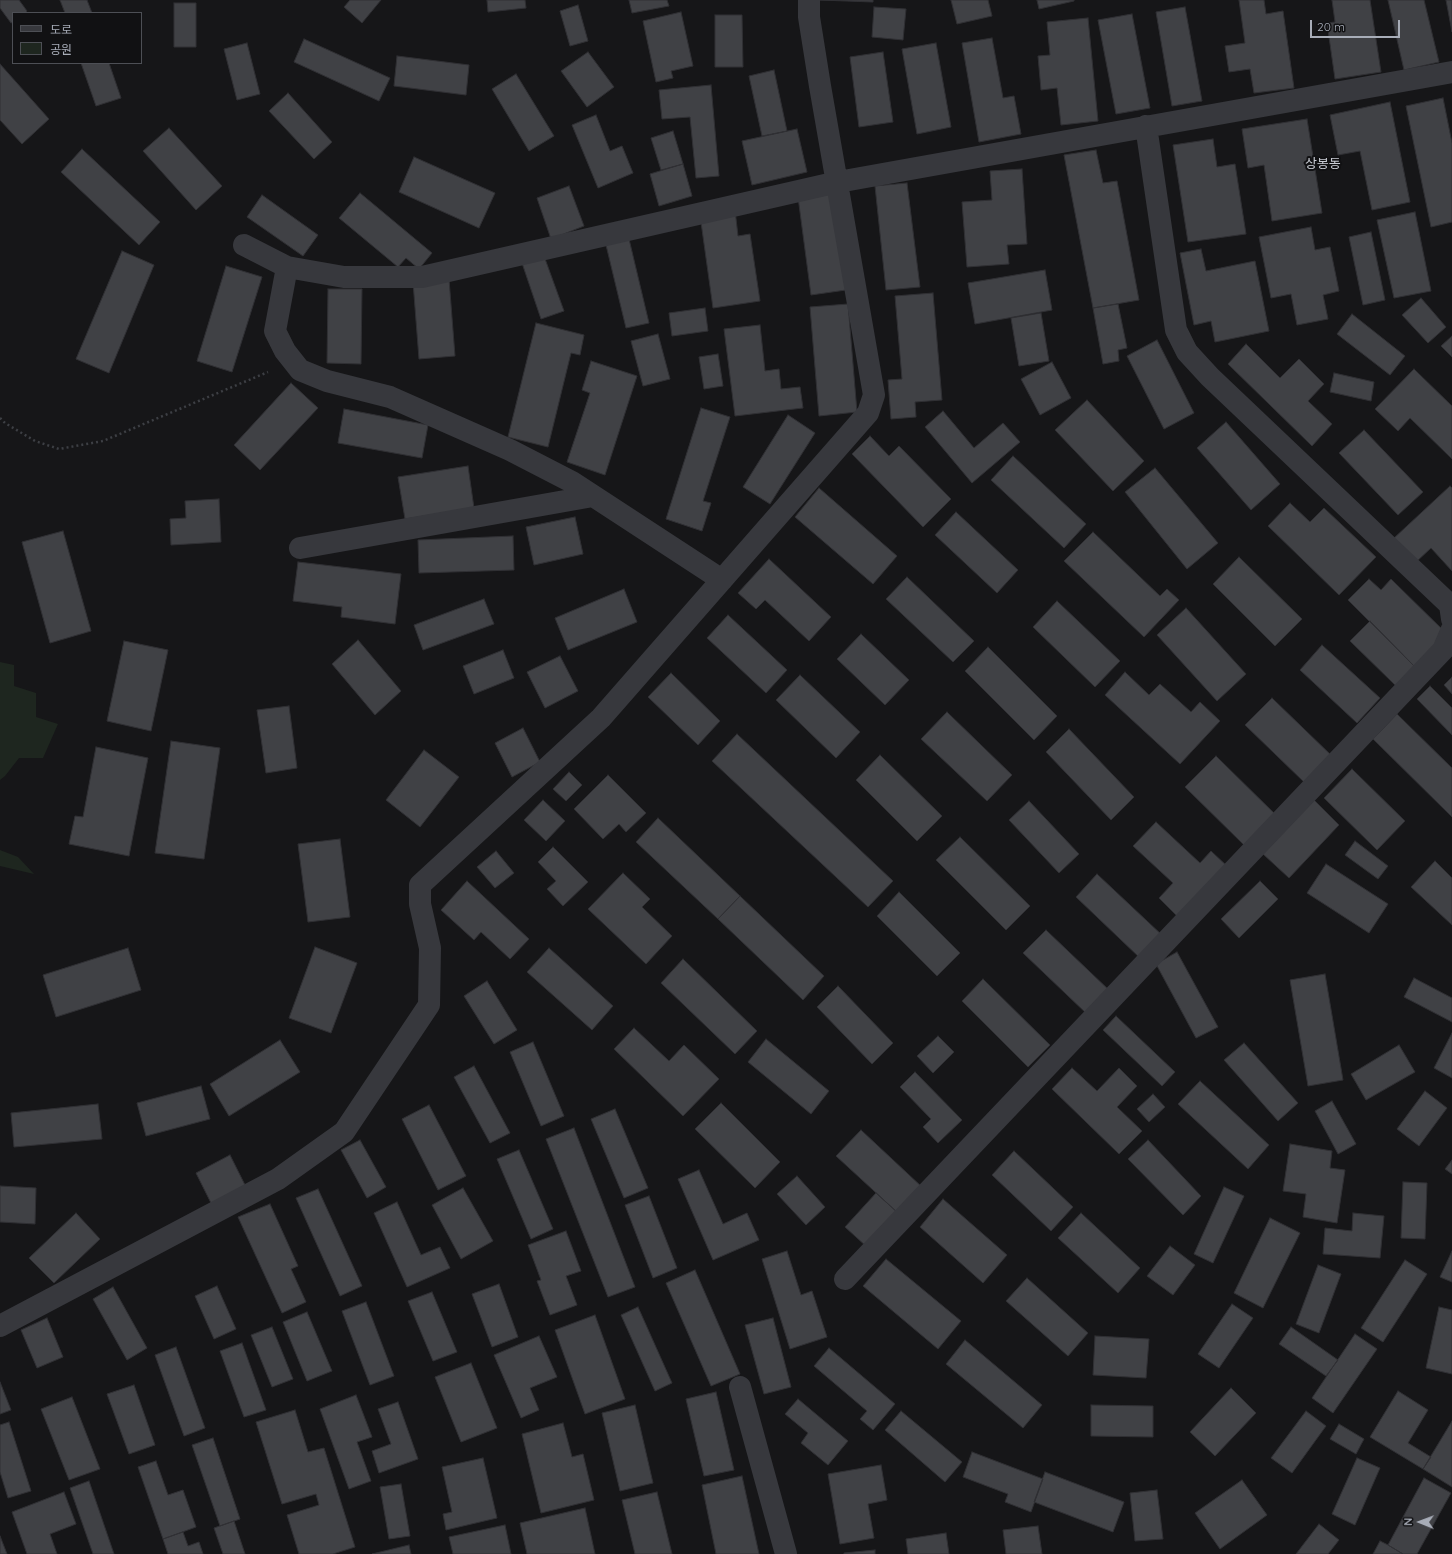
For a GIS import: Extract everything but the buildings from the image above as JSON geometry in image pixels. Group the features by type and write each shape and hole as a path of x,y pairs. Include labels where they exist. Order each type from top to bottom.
{"street":[{"path":"0,1326 278,1179 344,1132 429,1005 430,948 420,904 420,885 601,718 868,412 874,395 809,16 809,0"},
{"path":"244,245 287,268 344,277 422,277 838,182 1452,72"},
{"path":"1146,126 1176,330 1187,352 1210,377 1450,605 1452,619"},
{"path":"287,268 275,331 285,351 300,370 327,381 390,397 510,450 572,482 722,580"},
{"path":"300,548 593,496"},
{"path":"844,1279 1443,650 1452,629"},
{"path":"740,1387 786,1554"}],"path":[{"path":"0,418 5,424 35,441 59,448 103,441 293,361"}],"green space":[{"path":"0,662 14,665 14,686 36,693 36,717 58,724 43,758 19,758 0,780"},
{"path":"0,850 18,857 34,874 0,866"}],"district":[{"name":"상봉동","path":"1323,164"}]}
